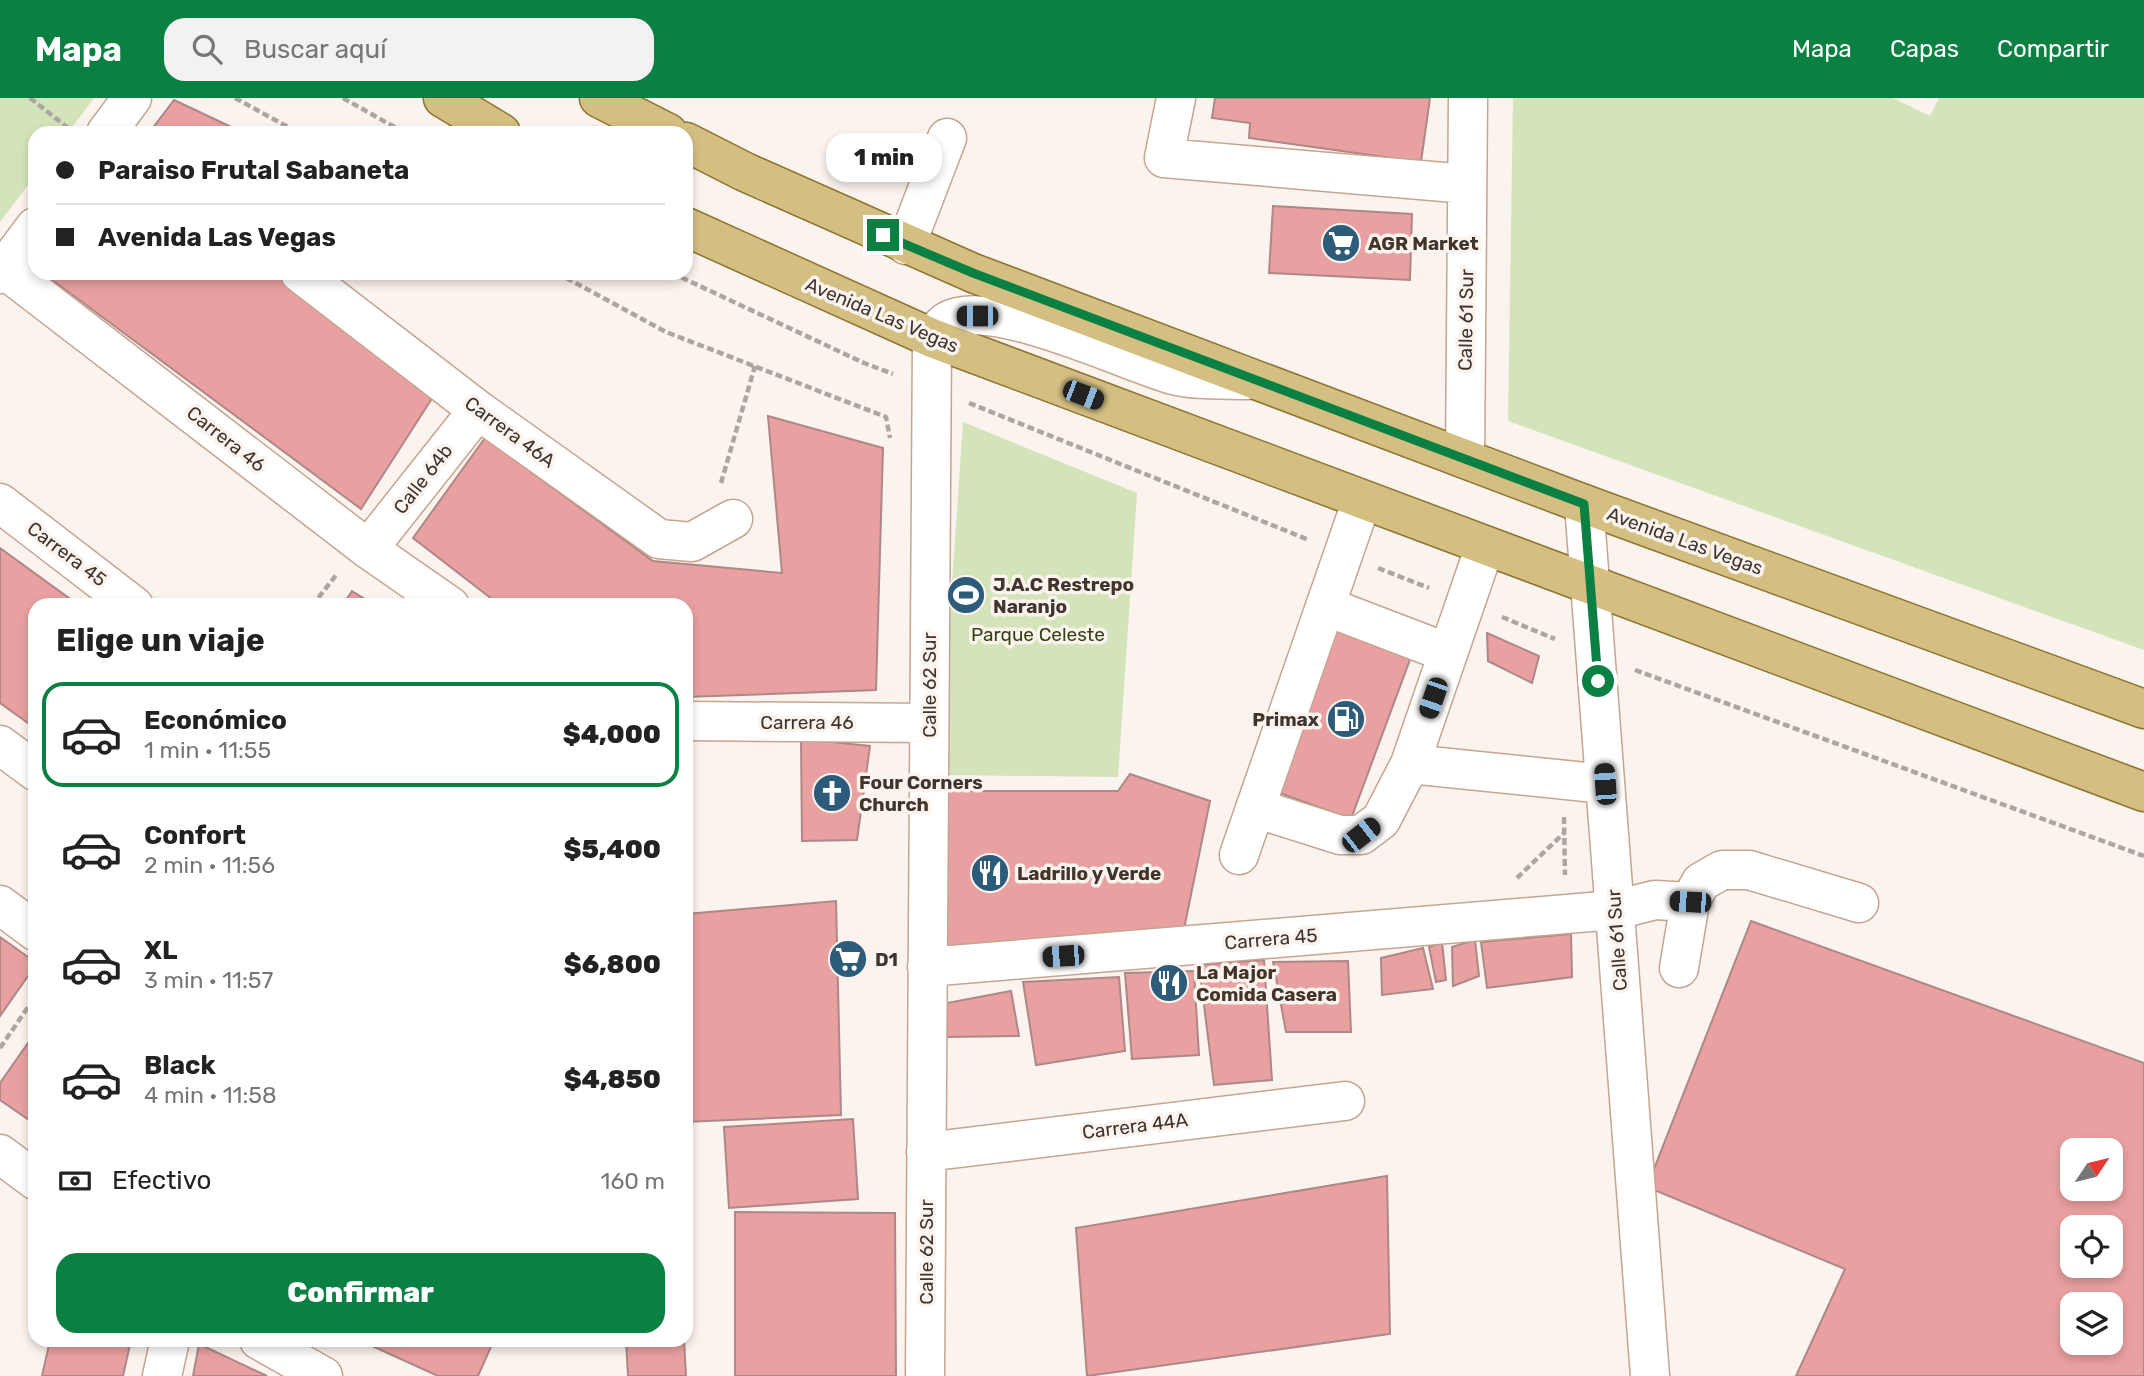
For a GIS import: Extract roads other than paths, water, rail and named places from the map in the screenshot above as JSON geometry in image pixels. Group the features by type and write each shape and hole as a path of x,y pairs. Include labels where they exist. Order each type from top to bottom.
{"main road":[{"path":"443,98 489,126"},
{"path":"599,98 654,126"},
{"name":"Avenida Las Vegas","path":"693,146 745,172 973,273 1584,504 2144,709"},
{"name":"Avenida Las Vegas","path":"693,230 932,338 2144,792"}],"street":[{"path":"111,126 132,98"},
{"path":"1176,98 1164,158 1467,184"},
{"name":"Calle 61 Sur","path":"1465,459 1468,98"},
{"path":"906,245 947,138"},
{"path":"2,271 28,236"},
{"name":"Carrera 46","path":"2,271 368,549 438,598"},
{"name":"Carrera 46A","path":"309,280 478,410 659,539 692,542 719,527"},
{"path":"932,338 946,321 963,316 992,316 1021,322 1176,376 1257,381"},
{"name":"Calle 62 Sur","path":"925,1376 932,338"},
{"name":"Calle 64b","path":"368,549 478,410"},
{"path":"1239,855 1362,500"},
{"name":"Carrera 45","path":"0,503 124,598"},
{"name":"Calle 61 Sur","path":"1584,504 1650,1376"},
{"path":"1255,808 1340,835 1361,835 1381,820 1410,764 1485,547"},
{"path":"1325,607 1448,653"},
{"name":"Carrera 46","path":"693,721 929,723"},
{"path":"0,745 28,766"},
{"path":"1410,764 1605,784"},
{"path":"1679,968 1690,902 1701,882 1722,870 1749,870 1859,903"},
{"name":"Carrera 45","path":"927,967 1615,911 1655,900 1690,902"},
{"path":"0,905 28,925"},
{"name":"Carrera 44A","path":"926,1152 1345,1101"},
{"path":"0,1154 28,1175"},
{"path":"162,1376 168,1347"},
{"path":"282,1347 323,1376"}],"place":[{"name":"AGR Market","path":"1341,243"},
{"name":"J.A.C Restrepo Naranjo","path":"966,595"},
{"name":"Primax","path":"1346,719"},
{"name":"Four Corners Church","path":"832,793"},
{"name":"Ladrillo y Verde","path":"990,873"},
{"name":"D1","path":"848,959"},
{"name":"La Major Comida Casera","path":"1169,983"}],"park label":[{"name":"Parque Celeste","path":"1038,634"}]}
